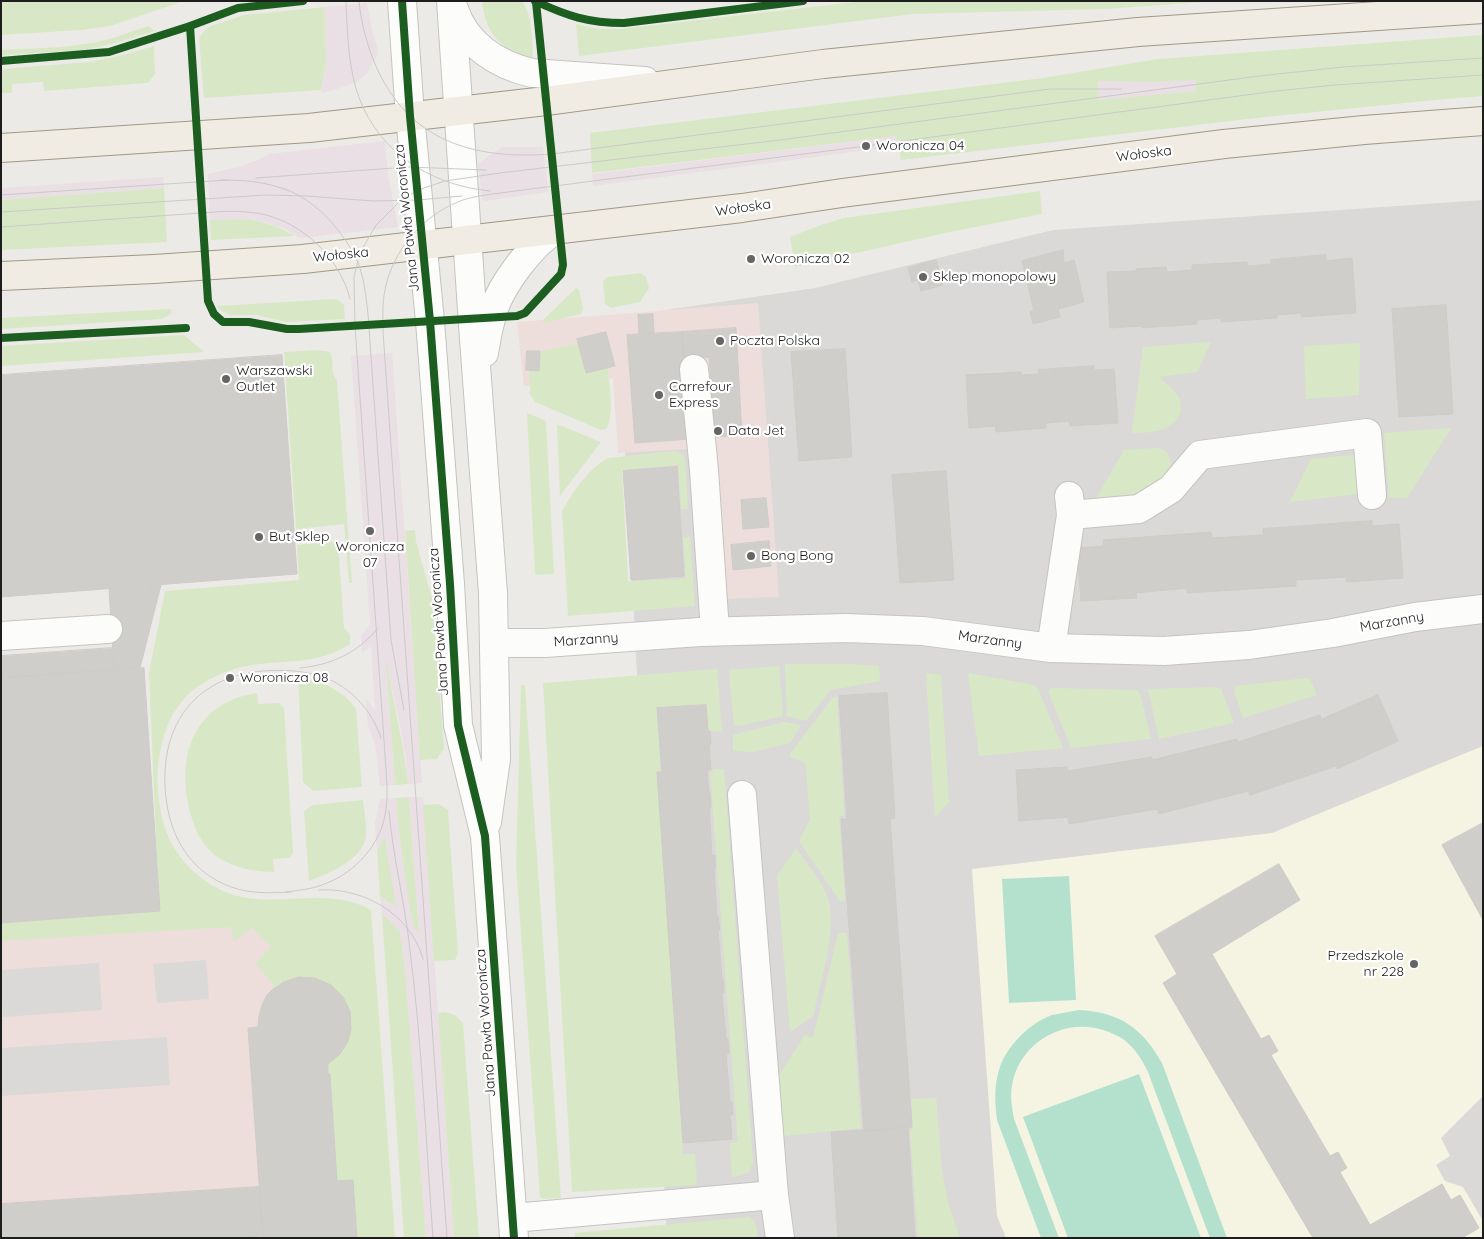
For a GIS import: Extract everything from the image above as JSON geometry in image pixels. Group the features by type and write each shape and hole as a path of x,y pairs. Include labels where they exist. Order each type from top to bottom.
{"main road":[{"path":"1,148 308,128 546,101 823,64 1138,32 1483,9"},
{"name":"Wołoska","path":"1,276 293,260 742,208 842,193 1224,144 1364,130 1483,121"}],"street":[{"name":"Jana Pawła Woronicza","path":"402,1 410,116 433,351 458,725 485,836 513,1228"},
{"name":"Jana Pawła Woronicza","path":"451,1 493,593 496,759 485,836"},
{"path":"451,1 457,18 475,43 504,64 518,70 532,73 674,84"},
{"path":"478,392 487,329 494,309 511,276 543,238 554,230"},
{"path":"694,369 704,470 715,631"},
{"path":"1051,648 1070,506 1139,509 1170,489 1200,455 1368,433 1372,495"},
{"name":"Marzanny","path":"494,643 545,643 715,631 846,628 950,634 1051,648 1164,651 1249,645 1333,633 1416,617 1483,609"},
{"path":"1,636 108,629"},
{"path":"742,795 774,1195 780,1238"},
{"path":"513,1228 774,1195"}],"shaded area":[{"path":"367,3 378,50 377,56 368,72 358,81 321,93 326,66 325,7"},
{"path":"1195,79 1196,91 1099,101 1098,81 1152,82"},
{"path":"898,136 899,146 593,186 592,174"},
{"path":"385,141 388,175 398,227 300,238 283,228 264,222 241,219 210,220 208,174 242,166 269,154"},
{"path":"502,147 543,147 548,192 485,201 482,199 478,164"},
{"path":"163,177 164,188 1,200 1,188"},
{"path":"1483,200 1483,1238 667,1238 618,317 815,288 1053,230"},
{"path":"758,303 779,597 718,599 708,448 618,453 613,379 524,386 517,322"},
{"path":"392,353 422,783 408,784 399,720 386,663 395,785 380,786 375,744 368,726 366,699 375,710 371,646 362,653 361,636 370,624 351,356"},
{"path":"1483,746 1483,1096 1441,1138 1450,1156 1436,1165 1445,1181 1463,1187 1483,1221 1483,1238 1006,1238 997,1216 972,869 1272,833"},
{"path":"409,797 423,797 454,1238 426,1238 405,968 400,932 382,914 380,897 395,907 385,838 377,851 375,823 380,799 396,798 401,852 419,932"},
{"path":"278,904 347,952 367,1238 1,1238 1,923"},
{"path":"206,960 209,999 157,1003 153,964"},
{"path":"99,963 102,1010 3,1017 1,970"},
{"path":"167,1037 170,1085 1,1096 1,1048"}],"green space":[{"path":"1,1 184,1 110,26 81,30 1,35"},
{"path":"482,1 521,1 528,12 530,20 533,59 512,51 497,39 487,23"},
{"path":"864,1 1217,1 1107,9 913,14 579,56 576,24 598,29 620,29"},
{"path":"325,7 326,66 321,90 204,98 199,38 205,30 211,26 244,15"},
{"path":"148,26 155,31 112,44 82,50 1,55 1,50 56,47 97,42"},
{"path":"1483,35 1483,96 1265,117 901,160 897,136 592,173 590,133 1043,78 1158,59","holes":["1195,80 1196,91 1099,100 1098,81 1152,82"]},
{"path":"154,46 155,74 148,83 44,91 43,82 12,84 12,93 1,93 1,69 90,62"},
{"path":"164,188 167,242 1,250 1,200"},
{"path":"1040,191 1042,214 945,233 795,267 790,237 821,225 844,218"},
{"path":"241,219 269,224 295,236 211,240 210,220"},
{"path":"641,273 646,277 649,288 640,302 611,308 605,304 603,281 607,277"},
{"path":"576,288 579,289 583,308 581,314 544,323 543,320"},
{"path":"335,299 344,305 345,319 286,322 257,315 231,315 220,310 217,306"},
{"path":"171,309 171,314 162,319 1,329 1,318"},
{"path":"184,335 204,352 1,366 1,346"},
{"path":"1211,342 1197,372 1160,377 1180,400 1180,412 1174,422 1170,426 1158,431 1132,433 1143,347"},
{"path":"1360,343 1359,395 1306,399 1304,346"},
{"path":"578,344 586,373 608,368 611,408 609,423 606,429 601,430 535,402 530,394 529,370 539,371 540,351"},
{"path":"317,350 330,352 333,373 337,381 352,583 349,583 344,524 296,529 284,352"},
{"path":"527,413 546,421 554,574 535,575"},
{"path":"557,424 601,442 560,496"},
{"path":"1451,428 1407,498 1389,498 1384,433"},
{"path":"1156,448 1164,450 1171,462 1165,479 1148,497 1093,504 1124,450"},
{"path":"675,451 681,453 685,458 688,509 681,509 678,465 622,470 628,581 686,579 683,538 690,537 695,606 568,616 562,511 571,496 594,468 608,458"},
{"path":"1362,454 1366,493 1290,502 1311,459"},
{"path":"415,530 416,541 432,599 444,748 437,759 420,760 405,531"},
{"path":"338,541 344,628 350,634 350,644 338,651 313,659 241,667 207,681 186,697 173,714 165,734 160,756 159,802 164,823 175,849 185,863 198,875 219,889 237,896 256,899 333,899 352,902 371,910 395,1238 357,1238 353,1181 337,1181 331,1074 328,1074 328,1064 344,1049 351,1031 350,1014 342,997 330,985 314,978 295,978 275,987 255,963 271,947 252,928 235,941 230,927 1,941 1,923 159,911 149,673 165,591 299,580 297,545"},
{"path":"386,663 401,739 408,784 395,785"},
{"path":"785,664 879,666 880,681 831,690 806,721 787,716"},
{"path":"779,666 783,716 739,726 734,725 729,670"},
{"path":"717,669 722,732 708,731 706,705 657,709 683,1154 695,1154 697,1185 572,1192 543,683"},
{"path":"926,673 941,675 949,802 935,818"},
{"path":"968,673 1034,685 1038,689 1063,748 979,756"},
{"path":"298,678 306,678 324,683 345,696 356,708 362,787 313,791 303,782"},
{"path":"1310,679 1317,695 1243,718 1234,691 1236,686"},
{"path":"521,685 525,685 561,1198 543,1199 540,1197 516,865"},
{"path":"1215,687 1221,689 1234,723 1159,739 1148,689"},
{"path":"1052,688 1137,690 1140,693 1151,739 1071,748 1048,691"},
{"path":"257,693 258,704 278,703 284,708 293,853 289,858 273,859 274,872 251,870 237,866 223,860 210,851 194,825 188,803 186,783 186,764 190,746 197,731 207,717 220,706 237,698"},
{"path":"837,696 844,816 839,816 845,900 840,901 799,841 810,819 806,769 804,762 790,757 790,754 833,697"},
{"path":"784,722 801,725 790,743 753,752 733,751 733,735"},
{"path":"713,769 724,769 753,1162 749,1172 732,1177 730,1143 738,1142 710,772 713,772"},
{"path":"409,797 419,933 413,926 396,798"},
{"path":"363,800 366,836 359,852 344,865 309,881 304,811 313,805"},
{"path":"439,804 448,810 458,953 455,960 434,961 423,805"},
{"path":"384,838 396,907 380,897 377,851"},
{"path":"796,848 824,889 831,915 829,944 813,1016 790,1032 777,876"},
{"path":"1069,876 1076,1000 1009,1003 1002,879"},
{"path":"382,914 400,932 405,968 426,1238 404,1238"},
{"path":"838,933 847,933 861,1128 775,1137 772,1086 805,1035 813,1038"},
{"path":"1079,1010 1106,1014 1128,1024 1146,1040 1162,1063 1227,1238 1210,1238 1143,1062 1127,1042 1116,1035 1093,1028 1078,1027 1062,1029 1048,1035 1035,1044 1025,1055 1017,1069 1012,1085 1011,1098 1014,1119 1059,1238 1041,1238 997,1120 996,1082 1002,1061 1020,1036 1035,1024 1052,1015"},
{"path":"445,1012 455,1015 463,1023 479,1238 454,1238 438,1013"},
{"path":"1139,1074 1201,1238 1068,1238 1023,1117"},
{"path":"936,1098 942,1172 948,1202 960,1238 918,1238 910,1130 913,1129 911,1099"},
{"path":"749,1217 755,1223 758,1238 575,1238 575,1233"}],"building":[{"path":"1063,250 1064,263 1074,260 1084,302 1058,309 1060,317 1033,324 1030,312 1034,311 1022,261"},
{"path":"1326,255 1326,261 1352,258 1356,313 1301,317 1301,313 1277,315 1277,318 1221,322 1221,318 1197,320 1197,324 1110,328 1107,272 1166,267 1167,272 1192,270 1192,265 1247,262 1247,266 1271,264 1271,260"},
{"path":"936,260 943,285 921,291 918,280 912,282 908,268"},
{"path":"1446,305 1453,414 1399,417 1392,309"},
{"path":"653,314 654,333 639,334 638,315"},
{"path":"736,328 742,435 715,437 709,357 684,359 682,332"},
{"path":"606,332 615,366 586,373 577,339"},
{"name":"Carrefour Express","path":"682,332 690,439 635,443 627,335"},
{"path":"845,349 852,457 799,461 791,352"},
{"path":"527,351 540,351 539,371 526,370"},
{"path":"282,355 297,574 1,597 1,375"},
{"path":"1094,366 1094,370 1114,369 1118,423 1070,426 1069,421 1046,423 1046,428 996,432 995,426 969,428 966,375 1021,372 1021,375 1039,374 1038,370"},
{"path":"677,467 684,576 631,580 623,471"},
{"path":"946,471 954,580 900,583 892,475"},
{"path":"766,498 769,527 743,529 741,500"},
{"path":"1372,521 1372,526 1399,524 1403,578 1347,582 1346,577 1296,580 1296,586 1187,593 1187,588 1136,593 1137,598 1081,601 1077,548 1104,546 1103,540 1211,532 1212,538 1263,535 1263,529"},
{"name":"Bong Bong","path":"769,541 771,566 733,570 731,545"},
{"path":"161,585 140,668 114,670 109,589"},
{"path":"112,648 114,670 1,678 1,656"},
{"path":"144,668 160,911 1,923 1,678"},
{"path":"887,693 895,818 890,819 912,1127 864,1131 841,819 847,819 839,696"},
{"path":"1378,695 1398,741 1337,769 1336,766 1250,795 1248,791 1159,814 1157,809 1069,824 1068,817 1019,821 1016,770 1067,767 1067,771 1152,757 1152,760 1237,739 1238,742 1320,715 1321,719"},
{"path":"706,705 711,744 709,745 711,770 707,770 711,807 709,807 712,856 715,855 717,917 720,930 718,930 724,993 722,993 726,1039 728,1039 729,1054 726,1054 733,1115 730,1115 732,1139 683,1143 657,772 662,772 657,708"},
{"path":"1483,823 1483,920 1442,845"},
{"path":"1279,864 1300,900 1212,954 1261,1039 1269,1035 1278,1051 1271,1055 1330,1156 1338,1152 1347,1168 1340,1172 1370,1225 1442,1184 1451,1200 1460,1195 1479,1228 1462,1238 1313,1238 1163,983 1177,974 1155,936"},
{"path":"299,977 315,978 331,985 343,997 350,1011 351,1029 348,1041 340,1054 328,1064 328,1074 330,1074 337,1181 353,1180 357,1238 263,1238 248,1028 258,1027 262,1005 267,995 273,989 284,982"},
{"path":"908,1128 915,1238 838,1238 831,1132"},
{"path":"259,1187 263,1236 237,1238 1,1238 1,1204"}],"tram line":[{"path":"346,1 348,43 355,85 363,107 374,127 389,145 405,159 424,171 445,181 490,191"},
{"path":"359,1 369,49 375,64 389,90 405,111 425,128 446,140 470,148 496,153 523,155 552,154 1050,89 1121,89"},
{"path":"286,892 322,885 337,878 356,865 365,856 378,837 386,809 386,775 355,326 354,277 360,253 376,225 401,200 418,190 445,181 500,173 780,140 1259,76 1343,67 1483,58"},
{"path":"447,1238 383,332 383,300 389,276 394,262 411,237 432,216 445,208 466,199 492,194 1276,91 1483,75"},
{"path":"256,178 408,167 486,170"},
{"path":"220,180 264,183 290,191 302,198 324,214 333,224 349,246 359,265 368,314 391,640 404,710"},
{"path":"1,195 227,180"},
{"path":"1,212 266,195 373,201 418,200 462,196"},
{"path":"1,227 221,212 262,214 292,225 318,245 329,256 338,270 350,299"},
{"path":"300,668 333,661 353,651 378,628"},
{"path":"291,892 254,892 231,887 205,873 185,852 173,827 166,798 165,773 168,750 174,729 185,711 199,696 217,684 238,675 286,670 321,676 333,681 354,695 370,715 381,738"},
{"path":"389,811 408,932 414,986 421,1058 433,1238"},
{"path":"319,890 336,890 352,893 383,906 408,929 417,943 423,959"}],"cycle path":[{"path":"1,61 109,52 190,26 238,8 303,1"},
{"path":"402,1 410,116 430,321 450,584 458,725 485,836 514,1238"},
{"path":"535,1 578,18 599,22 624,23 803,1"},
{"path":"190,26 208,301 214,314 223,322 249,322 287,329 299,329 517,316 525,313 561,274 563,265 536,2"},
{"path":"1,338 186,328"}],"place":[{"name":"Woronicza 04","path":"866,146"},
{"name":"Woronicza 02","path":"751,259"},
{"name":"Sklep monopolowy","path":"923,277"},
{"name":"Poczta Polska","path":"720,341"},
{"name":"Warszawski Outlet","path":"226,379"},
{"name":"Carrefour Express","path":"659,395"},
{"name":"Data Jet","path":"718,431"},
{"name":"Woronicza 07","path":"370,531"},
{"name":"But Sklep","path":"259,537"},
{"name":"Bong Bong","path":"751,556"},
{"name":"Woronicza 08","path":"230,678"},
{"name":"Przedszkole nr 228","path":"1414,964"}]}
